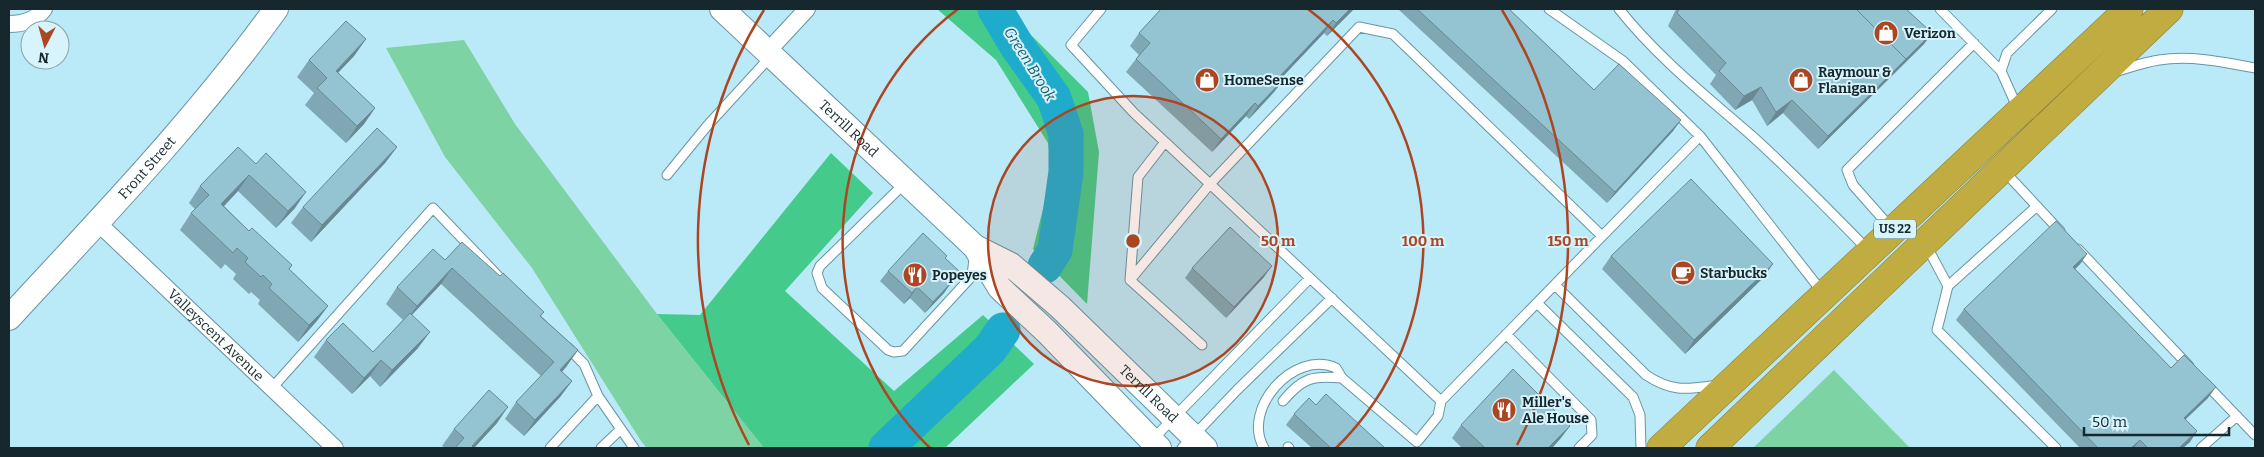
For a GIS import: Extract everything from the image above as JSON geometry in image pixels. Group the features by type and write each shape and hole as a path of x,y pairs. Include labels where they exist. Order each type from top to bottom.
{"highway":[{"name":"US 22","path":"1661,448 2129,9"},
{"name":"US 22","path":"1710,448 1730,437 2096,77 2169,9"}],"street":[{"path":"9,24 20,24 33,18 44,9"},
{"name":"Front Street","path":"9,318 218,86 276,9"},
{"name":"Terrill Road","path":"722,9 975,248 1000,288 1047,332 1152,446"},
{"path":"769,54 807,9"},
{"name":"Valleyscent Avenue","path":"97,222 335,448"},
{"name":"Terrill Road","path":"975,248 1011,265 1060,307 1174,419 1193,444"}],"lane":[{"path":"1101,9 1071,45 1134,114 1441,401"},
{"path":"1549,9 1623,61 1700,136 1824,296"},
{"path":"1619,9 1638,32 1694,86 1797,176 1870,252"},
{"path":"1940,9 2001,70 2020,111"},
{"path":"2001,70 2007,53 2052,9"},
{"path":"1130,280 1210,184 1359,27 1394,34 1602,236"},
{"path":"1893,230 1853,186 1847,170 1974,43"},
{"path":"667,175 769,54"},
{"path":"2096,77 2160,60 2180,59 2216,62 2255,68"},
{"path":"1264,448 1257,434 1261,411 1270,394 1294,370 1319,363 1336,368 1342,378 1417,445 1438,416 1441,401 1700,136"},
{"path":"1130,280 1138,177 1165,142"},
{"path":"2002,169 2255,435"},
{"path":"906,182 820,266 817,273 822,288 888,350 894,352 903,351 972,276 975,265 975,248"},
{"path":"2036,206 1948,286 1937,330 2056,448"},
{"path":"272,388 433,208 508,286"},
{"path":"1926,244 1948,286"},
{"path":"1152,446 1174,419 1310,278"},
{"path":"1130,280 1202,345"},
{"path":"1555,285 1646,375 1659,383 1685,390 1733,382"},
{"path":"1193,444 1237,390 1332,298"},
{"path":"1537,303 1633,397 1640,415 1641,448"},
{"path":"1506,334 1591,420 1592,435 1579,448"},
{"path":"563,343 584,364 598,396 634,448"},
{"path":"1283,401 1299,384 1312,378 1323,376 1342,378"},
{"path":"550,448 598,396"},
{"path":"2201,448 2237,416"},
{"path":"601,448 621,429"}],"green space":[{"path":"937,9 1012,9 1025,29 1088,92 1099,152 1087,304 1033,249 1052,173 1048,143 996,60"},
{"path":"464,40 515,124 657,314 764,448 647,448 641,441 532,268 445,157 386,48"},
{"path":"831,153 873,193 785,291 894,391 983,315 1034,364 945,448 764,448 657,314 700,315"},
{"path":"1834,370 1910,448 1753,448"}],"building":[{"name":"HomeSense","path":"1161,9 1350,9 1336,23 1333,20 1280,76 1284,79 1258,106 1255,103 1221,139 1136,59 1150,43 1139,33"},
{"path":"1417,9 1509,9 1594,90 1619,64 1681,120 1615,192"},
{"name":"Raymour & Flanigan","path":"1679,9 1858,9 1906,59 1828,136 1792,100 1776,112 1761,87 1744,96 1719,71 1726,63 1677,13"},
{"path":"1906,9 1932,33 1906,59 1857,10"},
{"path":"346,21 366,39 336,71 375,108 357,126 317,88 327,78 309,60"},
{"path":"377,128 397,147 322,225 303,207"},
{"path":"238,147 256,164 266,153 306,192 288,211 249,175 221,204 249,231 252,228 292,265 289,269 328,306 309,325 269,288 272,284 263,275 261,277 245,262 248,258 237,248 233,253 191,213 209,195 200,186"},
{"name":"Starbucks","path":"1691,179 1773,264 1694,340 1611,256"},
{"path":"2056,221 2087,254 2073,267 2171,368 2184,355 2216,387 2184,418 2197,431 2179,448 2148,448 2140,440 2131,448 2098,448 1964,309"},
{"path":"1230,227 1272,266 1234,307 1192,268"},
{"name":"Popeyes","path":"923,233 947,256 945,258 959,271 950,281 951,283 933,302 917,287 912,293 888,271"},
{"path":"462,242 500,276 503,273 544,312 540,316 578,350 560,370 572,381 535,420 516,402 554,362 452,268 417,306 397,287 433,249 445,260"},
{"path":"410,313 430,332 392,370 381,360 364,378 326,340 343,323 373,352"},
{"name":"Miller's Ale House","path":"1513,369 1570,426 1548,448 1485,448 1461,425"},
{"path":"489,390 508,407 472,446 474,448 455,448 464,438 454,429"},
{"path":"1326,394 1385,448 1331,448 1294,414 1309,398 1316,405"}],"waterway":[{"name":"Green Brook","path":"995,9 1017,46 1054,98 1066,134 1066,172 1055,250 1045,266"},
{"name":"Green Brook","path":"886,448 990,349 1003,330"}],"place":[{"name":"Verizon","path":"1886,33"},
{"name":"HomeSense","path":"1207,80"},
{"name":"Raymour & Flanigan","path":"1801,80"},
{"name":"Starbucks","path":"1683,273"},
{"name":"Popeyes","path":"915,275"},
{"name":"Miller's Ale House","path":"1504,410"}]}
